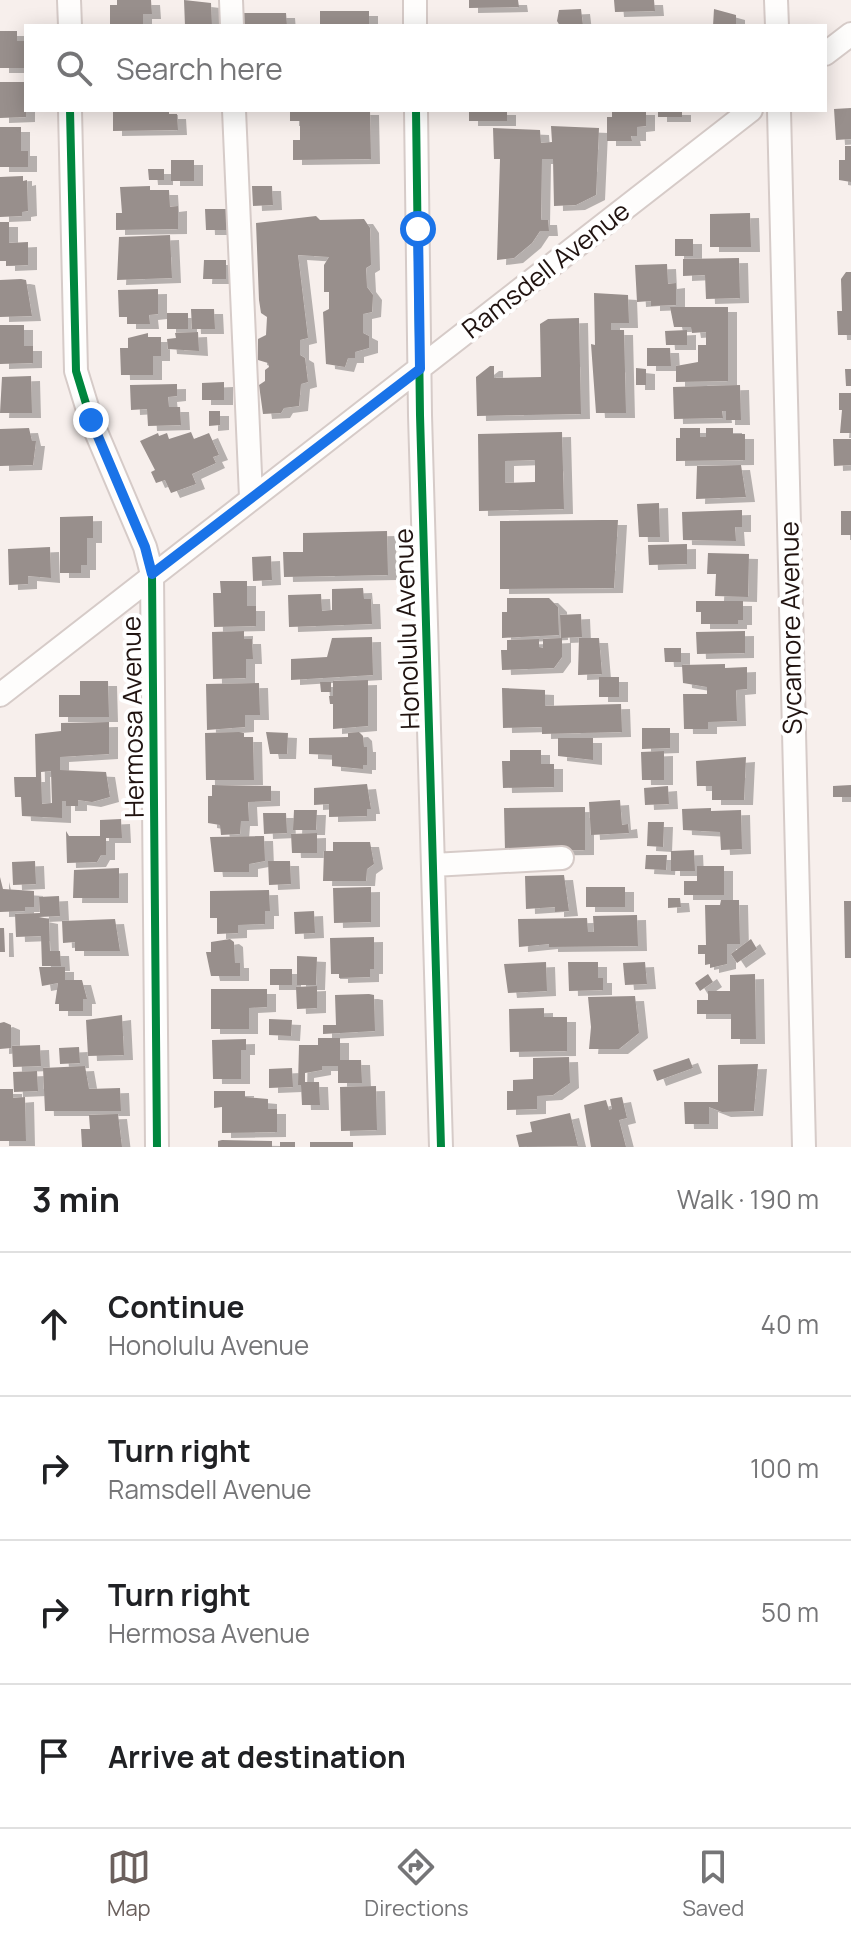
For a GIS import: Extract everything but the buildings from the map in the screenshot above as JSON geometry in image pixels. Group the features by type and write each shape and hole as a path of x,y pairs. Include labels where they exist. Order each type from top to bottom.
{"street":[{"path":"69,0 70,24"},
{"path":"231,0 232,24"},
{"path":"415,0 415,24"},
{"path":"776,0 777,24"},
{"path":"827,52 851,34"},
{"name":"Hermosa Avenue","path":"70,112 76,371 79,388 145,547 152,574 157,1147"},
{"path":"234,112 251,497"},
{"name":"Honolulu Avenue","path":"416,112 441,1147"},
{"name":"Ramsdell Avenue","path":"0,695 748,112"},
{"name":"Sycamore Avenue","path":"779,112 804,1147"},
{"path":"433,865 562,858"}],"cycle path":[{"path":"70,112 76,371 91,420 145,547 152,574 157,1147"},
{"path":"416,112 420,415 441,1147"}],"route":[{"path":"91,420 145,547 152,574 420,369 418,229"}]}
